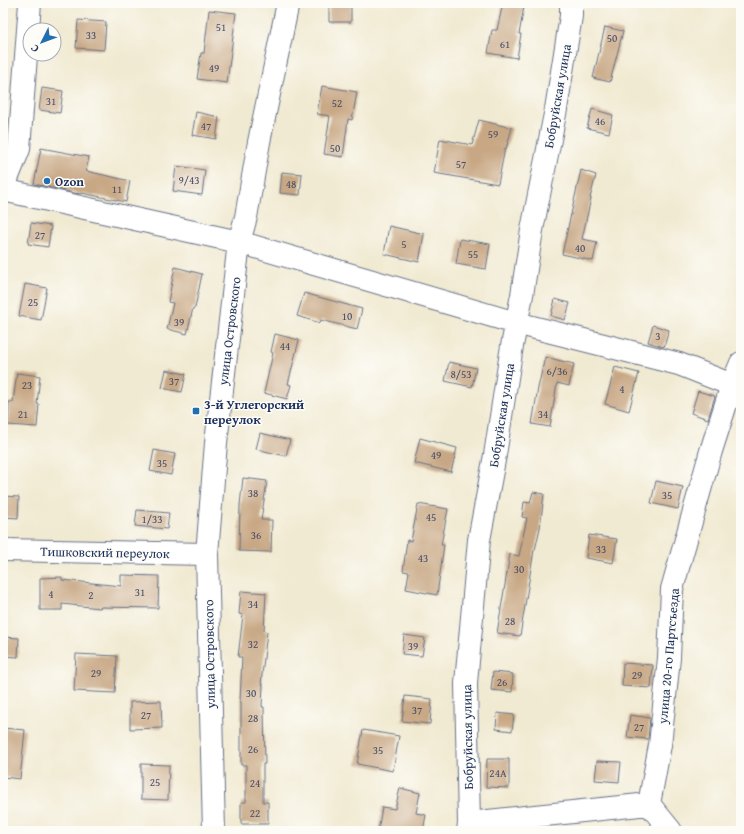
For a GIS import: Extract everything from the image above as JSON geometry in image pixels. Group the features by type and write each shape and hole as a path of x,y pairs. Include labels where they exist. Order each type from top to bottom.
{"street":[{"path":"30,3 19,149 3,189 239,242 516,323 679,364 732,385"},
{"name":"улица Островского","path":"214,831 206,554 216,443 239,242 246,217 258,142 288,3"},
{"name":"Бобруйская улица","path":"469,827 466,683 479,540 496,455 532,230 557,101 571,16 571,3"},
{"name":"улица 20-го Партсъезда","path":"649,804 660,745 669,658 672,589 711,451 732,385 741,363"},
{"name":"Тишковский переулок","path":"3,550 206,554"},
{"path":"469,827 649,804 671,831"}],"building":[{"path":"329,3 351,3 351,22 329,22"},
{"path":"503,3 524,7 519,34 521,34 517,58 488,53 492,30 497,30"},
{"path":"209,10 236,13 227,83 197,79 201,53 204,53"},
{"path":"78,20 106,22 104,50 76,48"},
{"path":"605,27 623,31 610,82 593,78"},
{"path":"322,86 357,92 352,120 348,119 343,157 324,154 330,116 317,114"},
{"path":"42,88 63,91 60,113 39,110"},
{"path":"592,109 613,115 609,133 587,128"},
{"path":"196,112 219,117 216,139 192,135"},
{"path":"479,120 512,128 506,149 505,148 498,184 434,173 440,139 472,145"},
{"path":"41,148 89,157 86,171 130,181 126,202 34,184"},
{"path":"176,166 205,170 202,195 173,191"},
{"path":"581,170 596,175 582,239 597,242 593,261 562,254"},
{"path":"282,172 302,174 300,195 280,193"},
{"path":"31,223 51,226 48,247 28,244"},
{"path":"389,226 424,234 419,262 384,254"},
{"path":"460,239 490,244 486,269 456,264"},
{"path":"175,267 202,274 195,308 193,308 187,334 167,329 173,303 168,302"},
{"path":"25,284 47,288 41,320 19,316"},
{"path":"304,293 362,309 357,329 321,320 320,323 297,316"},
{"path":"555,299 570,303 565,320 551,316"},
{"path":"653,325 669,330 664,347 648,342"},
{"path":"275,334 299,340 288,384 291,385 287,399 264,393 273,353 271,352"},
{"path":"545,357 574,364 569,386 557,383 550,427 532,424"},
{"path":"449,362 476,368 472,387 445,381"},
{"path":"615,367 639,373 629,411 605,404"},
{"path":"166,370 186,374 182,392 162,388"},
{"path":"17,373 40,376 37,404 39,404 37,427 8,425 9,402 13,402"},
{"path":"698,391 715,396 708,419 691,413"},
{"path":"260,433 290,440 286,456 256,449"},
{"path":"420,438 457,448 451,472 414,463"},
{"path":"154,450 175,454 171,475 150,471"},
{"path":"243,478 267,481 261,520 272,520 271,552 239,551 240,505"},
{"path":"656,481 683,487 678,509 651,503"},
{"path":"533,492 544,494 540,528 534,550 520,636 497,633 510,554 519,556 527,518 522,517 524,502 530,503"},
{"path":"3,496 19,497 18,518 3,517"},
{"path":"418,504 448,509 441,545 444,545 437,595 406,589 409,572 403,571 407,540 411,541"},
{"path":"137,510 169,513 167,529 135,526"},
{"path":"589,535 617,539 613,563 586,558"},
{"path":"121,575 159,576 158,608 100,608 62,604 62,610 40,610 40,578 62,577 62,580 121,586"},
{"path":"241,591 266,593 264,631 267,632 261,684 263,684 262,707 264,707 265,764 263,764 263,802 268,802 268,824 241,824 241,802 246,802 246,765 241,765 240,702 242,657 238,657 243,615 239,614"},
{"path":"404,635 425,638 422,656 402,654"},
{"path":"3,637 19,638 18,657 3,656"},
{"path":"76,654 117,656 115,693 74,691"},
{"path":"623,663 653,665 651,688 622,686"},
{"path":"493,672 513,674 512,692 491,690"},
{"path":"405,696 432,699 430,724 402,721"},
{"path":"161,701 162,728 130,729 130,702"},
{"path":"497,713 514,715 512,731 496,729"},
{"path":"630,715 650,718 648,739 627,737"},
{"path":"3,728 25,730 20,779 3,777"},
{"path":"363,730 399,736 393,771 357,764"},
{"path":"487,759 509,759 509,788 486,787"},
{"path":"597,761 621,762 619,782 595,780"},
{"path":"141,764 169,765 168,800 141,799"},
{"path":"400,788 420,793 416,813 426,815 423,831 378,831 382,807 395,809"}],"place":[{"name":"Ozon","path":"47,181"},
{"name":"3-й Углегорский переулок","path":"196,411"}]}
